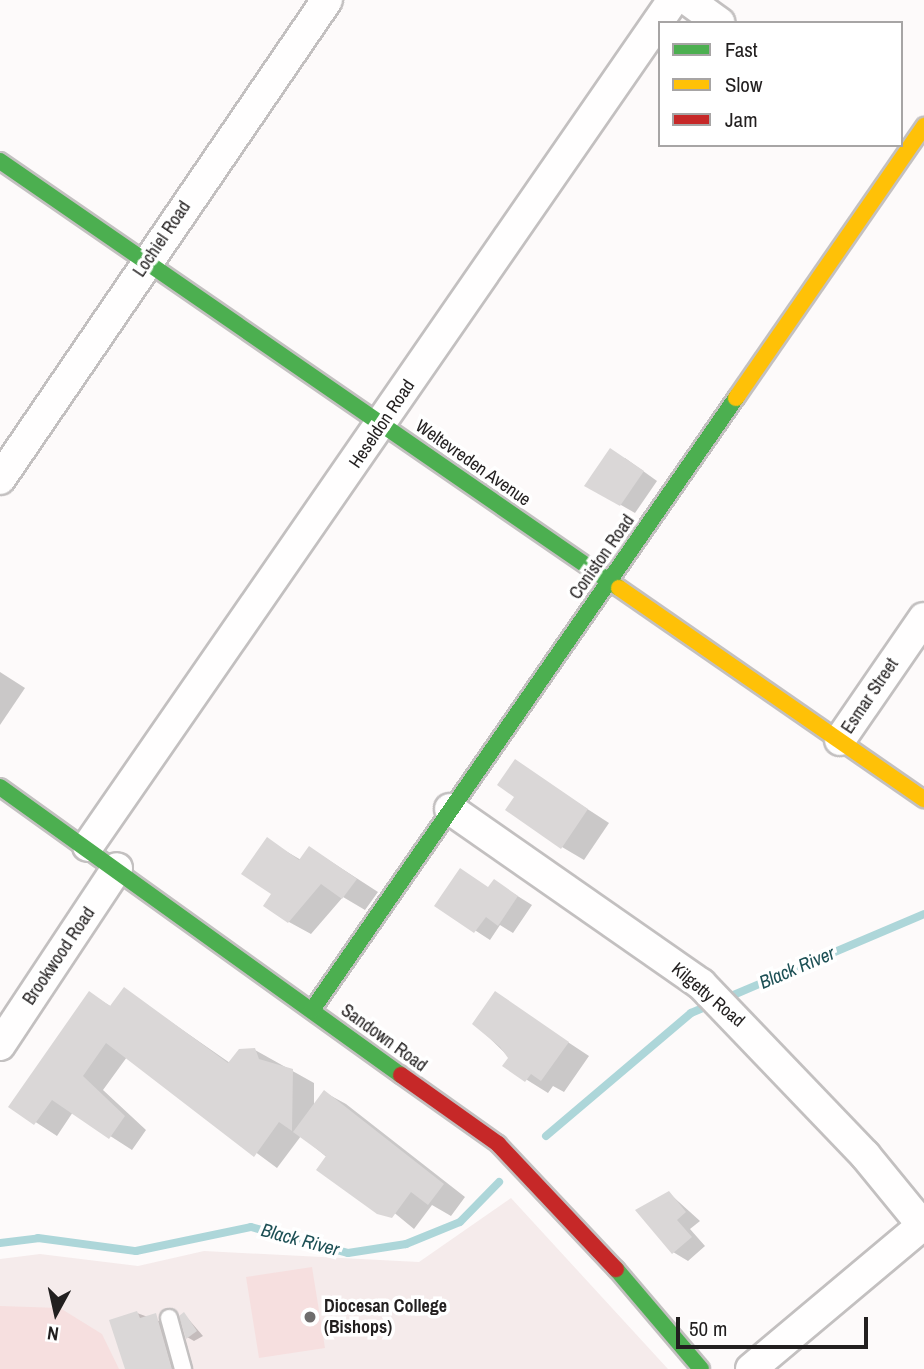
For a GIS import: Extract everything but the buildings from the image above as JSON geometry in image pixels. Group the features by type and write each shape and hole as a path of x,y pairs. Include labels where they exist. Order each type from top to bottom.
{"street":[{"name":"Lochiel Road","path":"0,479 146,261 327,0"},
{"name":"Heseldon Road","path":"659,21 673,0"},
{"path":"688,0 717,21"},
{"name":"Heseldon Road","path":"88,846 658,22"},
{"name":"Coniston Road","path":"312,1010 610,578 907,155 924,126"},
{"name":"Weltevreden Avenue","path":"0,161 610,578 924,799"},
{"name":"Esmar Street","path":"840,740 924,618"},
{"name":"Sandown Road","path":"0,787 88,846 498,1144 533,1176 701,1369"},
{"name":"Kilgetty Road","path":"450,809 701,984 737,1016 923,1226"},
{"name":"Brookwood Road","path":"0,1045 117,868"},
{"path":"751,1369 923,1226"}],"lane":[{"path":"169,1318 183,1369"}],"shaded area":[{"name":"Diocesan College (Bishops)","path":"511,1198 668,1369 0,1369 0,1259 40,1254 138,1266 204,1251 419,1262"},
{"path":"312,1267 325,1348 259,1358 246,1277"},
{"path":"0,1306 60,1308 102,1334 119,1369 0,1369"}],"waterway":[{"name":"Black River","path":"724,999 924,914"},
{"name":"Black River","path":"546,1136 691,1013 712,1004"},
{"name":"Black River","path":"0,1243 38,1238 136,1251 251,1227 348,1253 406,1244 460,1222 499,1182"}],"traffic: fast":[{"path":"0,161 619,588"},
{"path":"312,1010 736,398"},
{"path":"0,787 401,1075"},
{"path":"616,1269 701,1369"}],"traffic: slow":[{"path":"736,398 924,126"},
{"path":"619,588 924,799"}],"traffic: jam":[{"path":"401,1075 498,1144 616,1269"}],"place":[{"name":"Diocesan College (Bishops)","path":"310,1317"}]}
